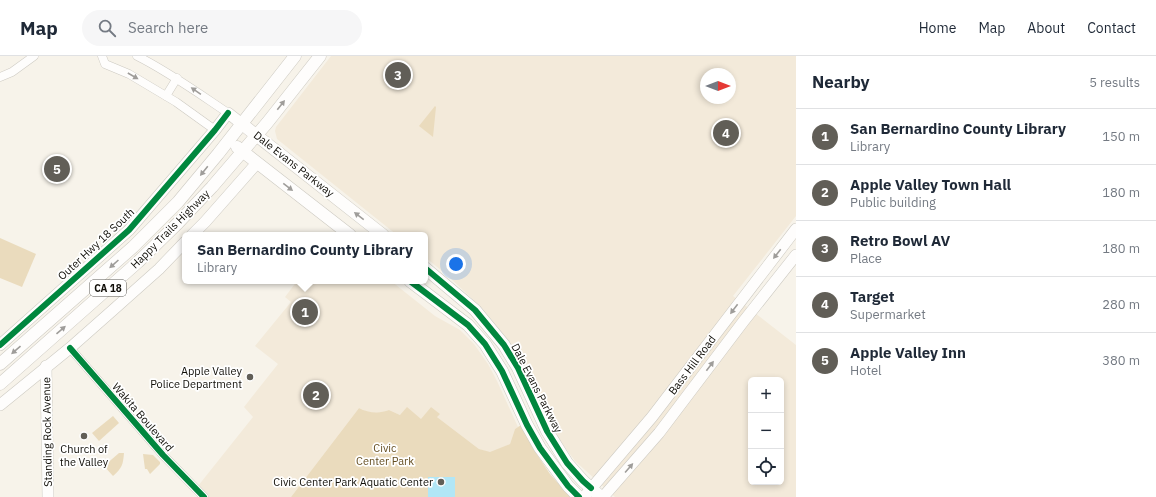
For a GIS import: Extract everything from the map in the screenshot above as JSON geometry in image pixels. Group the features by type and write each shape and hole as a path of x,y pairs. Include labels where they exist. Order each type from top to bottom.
{"main road":[{"name":"Happy Trails Highway","path":"0,364 133,247 178,202 295,56"},
{"name":"Happy Trails Highway","path":"0,384 138,262 188,212 257,135 320,56"},
{"name":"Dale Evans Parkway","path":"242,124 379,232"},
{"name":"Dale Evans Parkway","path":"228,140 346,232"},
{"name":"Dale Evans Parkway","path":"428,271 475,310 504,345 518,368 546,431 567,463 583,481 588,493 602,497"},
{"path":"414,284 468,325 484,344 502,371 514,394 527,425 540,448 568,486 579,497"}],"street":[{"path":"0,77 12,72 34,56"},
{"path":"102,56 105,64 130,74 166,96 209,125 228,140"},
{"path":"137,56 177,78 242,124"},
{"path":"166,96 177,78"},
{"name":"Outer Hwy 18 South","path":"0,345 129,230 228,113"},
{"path":"195,232 257,163"},
{"name":"Bass Hill Road","path":"588,493 652,417 796,229"},
{"path":"0,405 70,348 147,279 182,245"},
{"name":"Bass Hill Road","path":"602,497 659,433 742,322 796,255"},
{"name":"Wakita Boulevard","path":"70,348 163,456 204,497"},
{"name":"Standing Rock Avenue","path":"46,366 48,497"}],"shaded area":[{"path":"331,56 796,56 796,216 733,296 796,345 796,497 615,497 575,461 553,431 516,350 483,309 428,259 428,232 393,232 277,139 275,131 276,127"},
{"path":"295,284 395,284 435,316 460,330 474,344 488,364 518,427 515,429 510,444 490,453 479,449 437,417 431,407 421,420 400,415 389,410 372,413 359,408 291,497 208,497 198,486 253,417 244,407 278,364 255,346 291,302 285,297"}],"green space":[{"path":"435,106 436,107 433,137 419,126"},
{"path":"0,238 36,254 22,287 0,278"},
{"name":"Civic Center Park","path":"407,407 421,419 431,407 440,414 437,417 479,449 490,452 510,444 515,429 521,425 534,450 550,474 570,497 291,497 359,408 374,412 389,410 400,415"},
{"path":"113,416 119,423 99,441 92,433"},
{"path":"119,453 124,453 122,463 120,468 113,476 104,466"},
{"path":"143,454 153,455 160,462 160,464 150,474 147,469 145,469"}],"water":[{"path":"428,477 455,477 455,497 428,497"}],"cycle path":[{"path":"0,345 129,230 228,113"},
{"path":"428,271 475,310 504,345 518,368 547,431 567,463 591,488"},
{"path":"414,284 468,325 485,344 502,371 527,425 540,448 568,486 579,497"},
{"path":"70,348 163,455 204,497"}],"place":[{"name":"Retro Bowl AV","path":"398,75"},
{"name":"Target","path":"726,133"},
{"name":"Apple Valley Inn","path":"57,169"},
{"name":"San Bernardino County Library","path":"305,312"},
{"name":"Apple Valley Police Department","path":"250,377"},
{"name":"Apple Valley Town Hall","path":"316,395"},
{"name":"Church of the Valley","path":"84,436"},
{"name":"Civic Center Park Aquatic Center","path":"441,482"}]}
